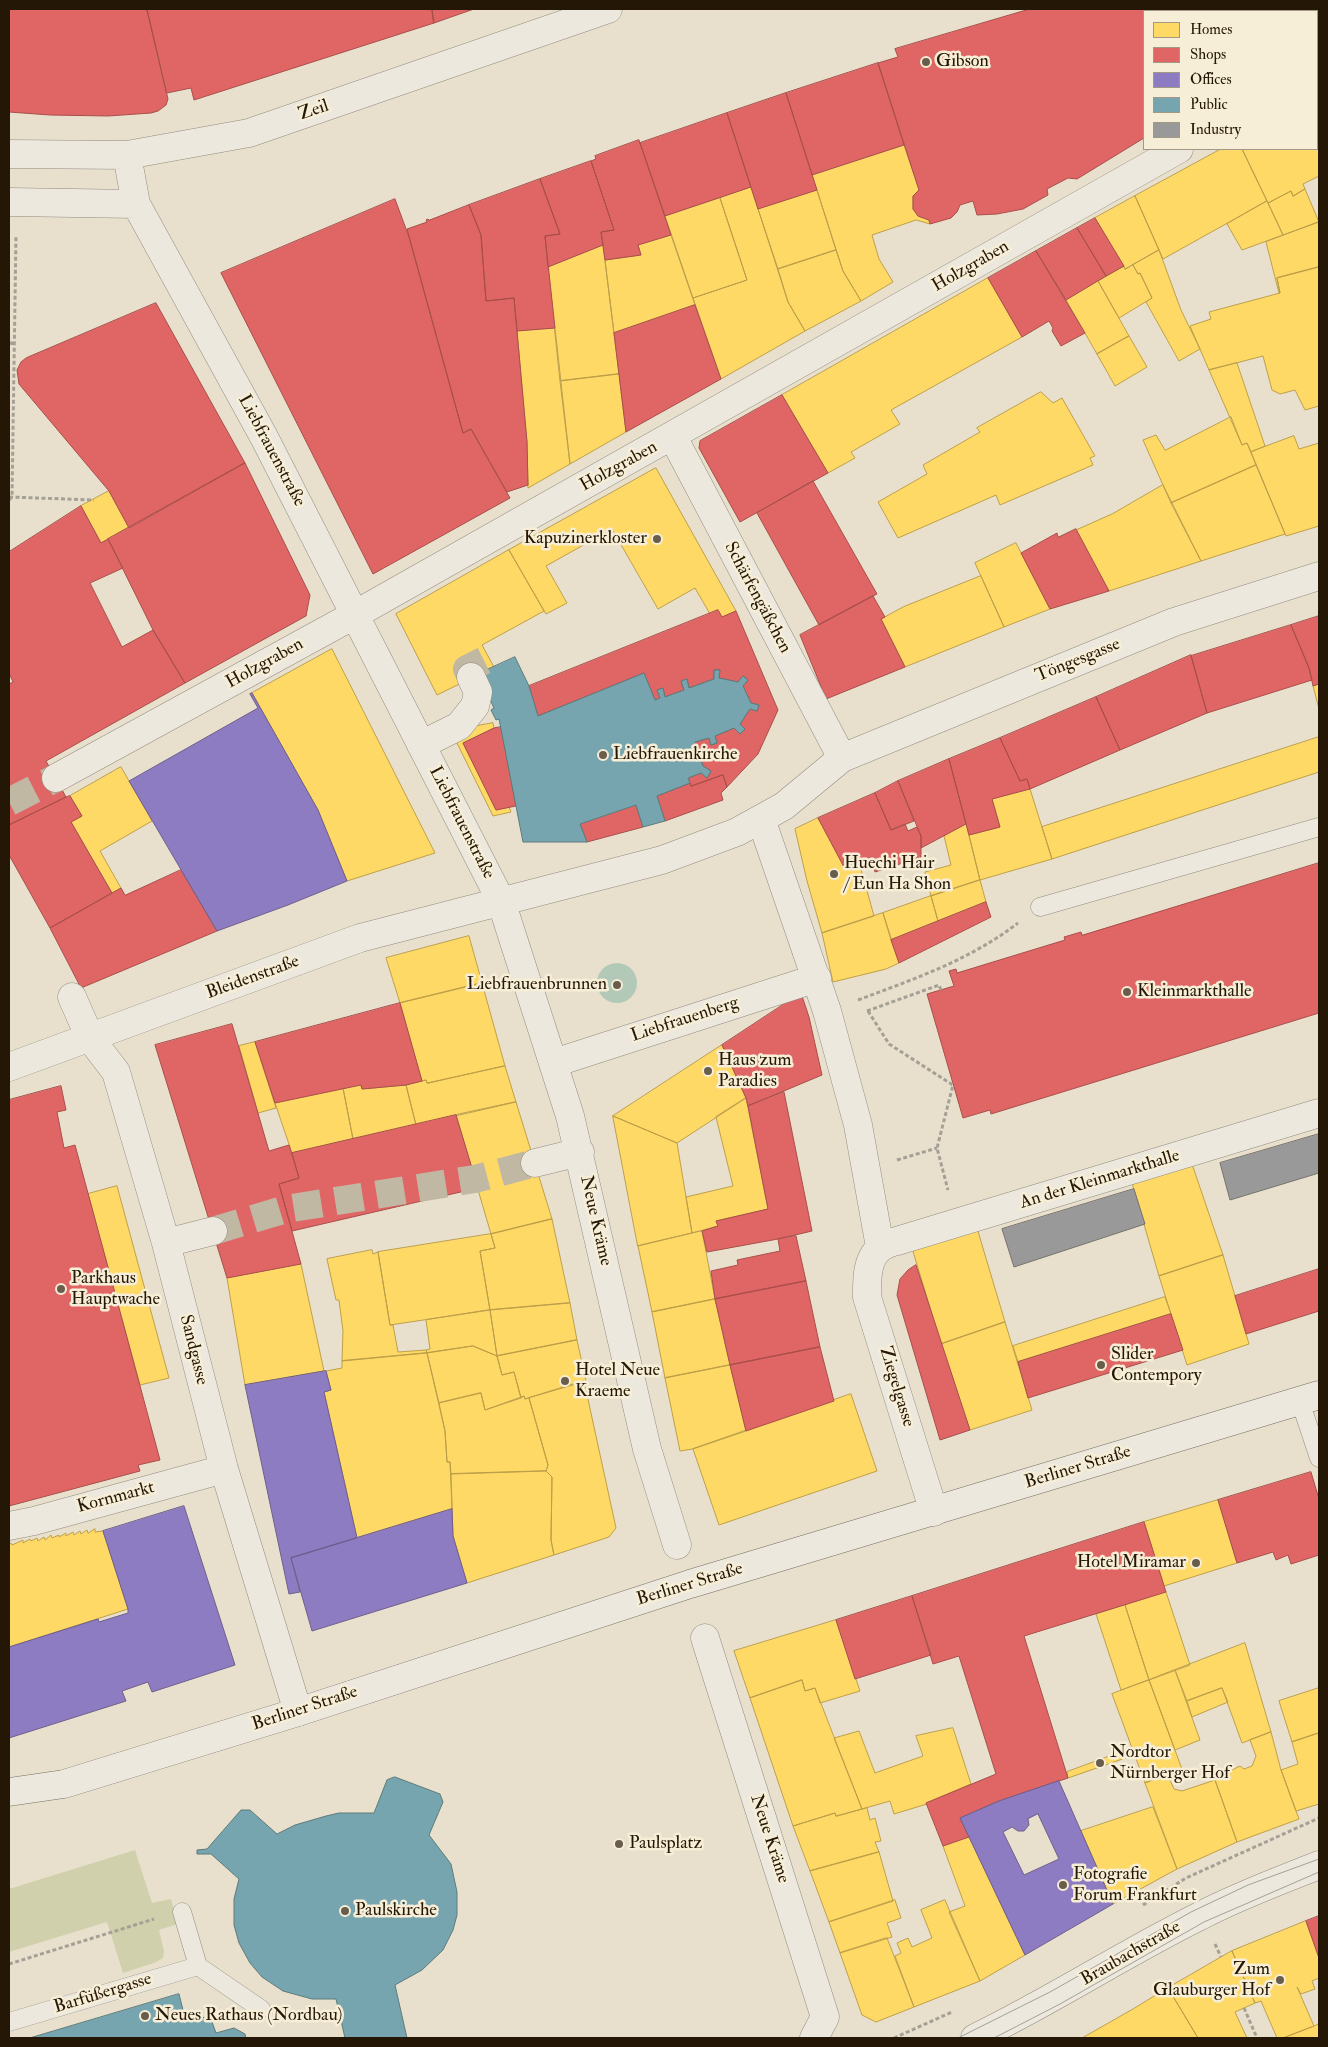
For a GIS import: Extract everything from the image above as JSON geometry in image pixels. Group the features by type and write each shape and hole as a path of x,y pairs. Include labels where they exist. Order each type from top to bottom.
{"street":[{"name":"Zeil","path":"9,154 127,155 249,133 608,9"},
{"name":"Holzgraben","path":"56,778 356,614 673,437 1177,150"},
{"name":"Liebfrauenstraße","path":"127,155 136,204 264,437 501,901"},
{"path":"13,202 136,204"},
{"name":"Schärfengäßchen","path":"673,437 842,758"},
{"name":"Töngesgasse","path":"842,758 1174,622 1319,576"},
{"name":"Liebfrauenstraße","path":"421,745 459,726 475,706 478,692 471,677"},
{"path":"501,901 662,860 737,832 784,806 842,758"},
{"path":"761,819 821,992 858,1125 866,1170 875,1255"},
{"name":"Bleidenstraße","path":"9,1067 360,938 501,901"},
{"name":"Neue Kräme","path":"501,901 554,1063 580,1152 646,1449 677,1545"},
{"name":"Liebfrauenberg","path":"554,1063 821,992"},
{"name":"Sandgasse","path":"72,998 90,1038 116,1072 166,1243 224,1469 298,1712"},
{"name":"An der Kleinmarkthalle","path":"875,1255 897,1240 1319,1113"},
{"path":"535,1163 580,1152"},
{"path":"166,1243 213,1230"},
{"name":"Ziegelgasse","path":"875,1255 867,1276 867,1297 934,1512"},
{"name":"Berliner Straße","path":"9,1792 64,1784 298,1712 681,1587 1310,1398"},
{"name":"Kornmarkt","path":"9,1526 224,1469"},
{"name":"Neue Kräme","path":"705,1638 825,2017 814,2038"},
{"name":"Berliner Straße","path":"9,1813 64,1784"},
{"name":"Braubachstraße","path":"975,2038 1057,1996 1201,1915 1319,1865"}],"lane":[{"path":"1040,906 1319,827"},
{"path":"1310,1398 1319,1458"},
{"path":"182,1912 198,1966 262,2010"},
{"name":"Barfüßergasse","path":"9,2022 198,1966"}],"path":[{"path":"13,202 15,343 11,379 10,498 94,500"},
{"path":"9,343 15,343"},
{"path":"821,992 950,964 1000,937 1040,906"},
{"path":"941,990 940,985 868,1011 889,1044 953,1085 937,1148 949,1193"},
{"path":"866,1170 937,1148"},
{"path":"1186,1878 1319,1818"},
{"path":"9,1964 156,1918"},
{"path":"1244,2008 1257,2038"}],"shaded area":[{"name":"Liebfrauenbrunnen","path":"621,963 628,966 634,972 637,983 636,991 628,1000 621,1003 613,1003 606,1000 598,991 597,979 600,972 609,964"},
{"path":"135,1850 152,1903 171,1899 178,1924 159,1930 164,1951 163,1958 154,1963 123,1973 107,1922 9,1952 9,1889"}],"building: Homes":[{"path":"1318,102 1319,176 1303,184 1305,189 1293,196 1291,191 1268,203 1242,150 1318,150"},
{"path":"904,145 919,190 913,196 913,209 918,216 929,220 930,224 916,220 872,235 879,259 893,282 861,301 843,271 812,175"},
{"path":"1219,150 1242,150 1267,201 1163,259 1135,196"},
{"path":"751,187 788,302 805,331 721,379 693,298 747,280 720,198"},
{"path":"1305,189 1319,222 1283,235 1268,203 1291,191 1293,196"},
{"path":"817,190 836,250 778,269 758,209"},
{"path":"1135,196 1159,250 1125,269 1095,218"},
{"path":"720,198 747,280 693,298 665,216"},
{"path":"1267,201 1283,235 1242,250 1227,224"},
{"path":"1319,222 1319,267 1277,278 1279,293 1266,242"},
{"path":"671,235 695,305 614,333 605,260 641,255 638,245"},
{"path":"603,245 619,374 560,381 548,267"},
{"path":"836,250 843,271 861,301 805,331 788,302 778,269"},
{"path":"1159,250 1181,310 1200,349 1179,361 1146,302 1152,298 1140,273 1138,274 1133,265"},
{"path":"1133,265 1138,274 1140,273 1152,298 1119,318 1098,281 1124,266 1125,269"},
{"path":"1319,267 1319,406 1305,410 1295,390 1280,394 1272,390 1263,356 1209,370 1190,326 1211,319 1209,312 1280,293 1277,278"},
{"path":"988,278 1022,337 891,410 900,424 851,452 855,458 828,473 782,395"},
{"path":"1098,281 1129,336 1097,354 1066,300"},
{"path":"555,328 570,464 528,488 527,442 517,331"},
{"path":"1129,336 1147,367 1115,386 1097,354"},
{"path":"1237,363 1265,446 1251,452 1247,443 1242,445 1209,370"},
{"path":"619,374 626,432 570,464 560,381"},
{"path":"1041,392 1053,403 1062,398 1095,456 1090,458 1093,465 1000,505 996,495 898,538 878,502 927,474 923,465 980,432 977,428"},
{"path":"1231,417 1242,445 1247,443 1256,465 1171,503 1143,440 1156,435 1165,450"},
{"path":"1294,436 1299,449 1319,443 1319,526 1286,536 1251,452"},
{"path":"1256,465 1285,534 1201,561 1171,503"},
{"name":"Kapuzinerkloster","path":"656,468 736,611 722,617 718,610 710,614 695,588 658,609 612,529 546,566 567,603 546,614 509,550"},
{"path":"1163,485 1201,561 1109,591 1076,530 1112,514"},
{"path":"109,491 129,528 101,543 81,506"},
{"path":"1016,543 1050,609 1004,627 975,563"},
{"path":"509,550 544,611 482,645 494,667 437,695 396,614"},
{"path":"981,576 1004,627 905,667 881,619 903,607"},
{"path":"332,649 435,853 347,881 318,810 252,693"},
{"path":"1319,684 1319,709 1313,686"},
{"path":"493,723 494,728 463,743 496,810 509,807 511,812 493,816 451,731"},
{"path":"1319,737 1319,772 1052,859 1042,827"},
{"path":"121,767 152,821 100,851 121,888 112,893 71,822 82,816 70,796"},
{"path":"1030,789 1052,859 980,880 969,835 1000,827 992,799"},
{"name":"Huechi Hair / Eun Ha Shon","path":"818,818 844,867 859,862 874,916 822,933 795,829"},
{"path":"966,824 980,880 931,896 925,872 951,865 944,836"},
{"path":"980,880 986,902 938,921 931,896"},
{"path":"931,896 938,921 891,940 883,913"},
{"path":"883,913 899,963 886,969 833,982 822,933"},
{"path":"469,936 482,983 400,1003 386,958"},
{"path":"482,983 505,1066 427,1083 426,1080 422,1081 400,1003"},
{"path":"255,1042 276,1108 258,1113 239,1046"},
{"name":"Haus zum Paradies","path":"722,1045 746,1098 677,1143 613,1116"},
{"path":"505,1066 516,1102 416,1125 406,1085 426,1080 427,1083"},
{"path":"361,1085 362,1089 406,1085 416,1125 353,1139 343,1088"},
{"path":"343,1088 353,1139 292,1153 275,1103"},
{"name":"Haus zum Paradies","path":"746,1098 768,1209 716,1221 718,1226 692,1233 686,1197 733,1186 716,1117"},
{"path":"516,1102 552,1219 491,1234 456,1115"},
{"path":"613,1116 677,1143 692,1233 638,1246"},
{"path":"1192,1164 1223,1255 1159,1276 1132,1183"},
{"path":"117,1186 169,1378 140,1385 88,1194"},
{"path":"552,1219 570,1303 490,1310 480,1251 495,1248 491,1234"},
{"path":"977,1228 1005,1322 941,1344 912,1248"},
{"path":"702,1231 715,1299 652,1312 638,1246"},
{"path":"491,1234 495,1248 480,1251 490,1310 390,1325 378,1252"},
{"path":"372,1250 373,1254 378,1252 390,1325 393,1325 398,1352 426,1350 427,1353 342,1361 343,1331 339,1300 336,1300 327,1259"},
{"path":"1223,1255 1249,1344 1187,1365 1159,1276"},
{"path":"301,1264 324,1371 245,1385 227,1278"},
{"path":"1165,1297 1171,1314 1018,1362 1013,1346"},
{"path":"715,1299 730,1365 665,1378 652,1312"},
{"path":"570,1303 577,1340 497,1356 490,1310"},
{"path":"490,1310 497,1356 473,1346 427,1353 426,1350 430,1349 426,1320"},
{"path":"1005,1322 1032,1410 970,1430 941,1344"},
{"path":"577,1340 586,1381 525,1399 524,1396 521,1398 514,1372 502,1375 497,1356"},
{"path":"473,1346 497,1356 502,1375 514,1372 521,1398 485,1410 481,1393 439,1403 427,1353"},
{"path":"427,1353 445,1431 447,1462 450,1462 452,1509 357,1538 324,1392 331,1390 326,1371 342,1368 342,1361"},
{"path":"730,1365 746,1431 693,1449 680,1451 665,1378"},
{"path":"584,1381 616,1528 609,1537 554,1555 551,1540 552,1477 546,1471 548,1465 529,1398"},
{"path":"481,1393 485,1410 524,1396 525,1399 529,1398 548,1465 546,1471 451,1474 450,1462 447,1462 445,1431 439,1403"},
{"path":"851,1394 877,1471 719,1525 693,1449"},
{"path":"546,1471 552,1477 551,1540 554,1555 467,1583 453,1536 451,1474"},
{"path":"1218,1500 1237,1563 1164,1586 1144,1522"},
{"path":"95,1529 95,1532 103,1531 128,1609 9,1647 9,1544 11,1543 12,1545 23,1540 23,1543 37,1538 38,1541 44,1537 45,1540 51,1535 52,1538 66,1533 66,1536 73,1532 74,1535 80,1531 81,1534 87,1530 88,1533"},
{"path":"1166,1592 1190,1665 1149,1680 1125,1605"},
{"path":"1125,1605 1149,1680 1121,1690 1096,1614"},
{"path":"836,1620 860,1691 820,1703 815,1688 805,1691 802,1680 750,1698 734,1651"},
{"path":"1245,1643 1271,1732 1242,1743 1222,1688 1187,1701 1175,1670"},
{"path":"1175,1670 1200,1740 1175,1750 1149,1680"},
{"path":"802,1680 805,1691 815,1688 862,1809 836,1816 835,1813 793,1826 750,1698"},
{"path":"1149,1680 1182,1769 1145,1783 1112,1694"},
{"path":"1222,1688 1228,1702 1192,1717 1187,1701"},
{"path":"1319,1688 1319,1733 1292,1742 1279,1701"},
{"path":"953,1728 971,1784 927,1804 894,1814 890,1801 862,1809 834,1738 859,1731 875,1773 923,1756 916,1736"},
{"path":"1271,1732 1281,1770 1299,1819 1237,1842 1215,1780 1230,1774 1230,1771 1240,1766 1244,1769 1252,1766 1256,1756 1250,1740"},
{"path":"1319,1733 1319,1804 1296,1811 1281,1770 1298,1764 1292,1742"},
{"name":"Nordtor Nürnberger Hof","path":"1132,1748 1134,1755 1068,1778 1067,1772"},
{"path":"1171,1773 1169,1778 1174,1789 1182,1791 1215,1780 1237,1842 1177,1869 1145,1783"},
{"path":"1153,1807 1177,1869 1113,1904 1081,1831"},
{"path":"867,1808 870,1820 875,1818 881,1841 875,1842 879,1852 810,1871 793,1826 835,1813 836,1816"},
{"path":"969,1837 1025,1955 980,1981 949,1912 965,1906 943,1846"},
{"path":"879,1852 893,1901 829,1922 810,1871"},
{"path":"895,1900 901,1918 887,1923 892,1937 840,1953 829,1922"},
{"path":"945,1900 980,1981 914,2007 895,1956 901,1953 897,1943 908,1938 912,1947 932,1938 921,1910"},
{"name":"Zum Glauburger Hof","path":"1306,1921 1319,1958 1319,1978 1312,1981 1315,1989 1301,1994 1297,1987 1314,2026 1283,2038 1277,2038 1261,2001 1255,2003 1232,1951"},
{"path":"887,1938 914,2007 876,2022 862,2015 840,1953"},
{"path":"1232,1951 1255,2003 1235,2012 1247,2038 1198,2038 1168,1988"},
{"path":"1168,1988 1198,2038 1082,2038 1133,2009"},
{"path":"1319,2024 1319,2038 1283,2038 1314,2026"}],"building: Shops":[{"path":"9,9 147,9 168,99 166,105 158,111 151,113 108,116 9,112"},
{"path":"147,9 432,9 434,23 194,100 191,88 167,93"},
{"path":"432,9 474,9 434,23"},
{"path":"1030,9 1166,10 1143,10 1143,139 1077,179 1068,178 1047,189 1048,195 1023,209 997,214 977,215 973,201 960,205 957,212 951,218 930,224 929,220 918,216 913,209 913,196 919,190 878,63 898,57 895,49"},
{"path":"1165,9 1272,9 1272,10"},
{"path":"878,63 904,145 812,175 786,93"},
{"path":"786,93 817,190 758,209 727,113"},
{"path":"727,113 751,187 665,216 640,143"},
{"path":"639,140 671,235 638,245 641,255 605,260 601,232 614,230 591,161 596,159 595,156"},
{"path":"591,161 614,230 601,232 603,245 548,267 545,236 560,234 540,179"},
{"path":"540,179 560,234 545,236 555,328 517,331 514,298 486,301 481,235 469,205"},
{"path":"395,199 409,237 463,433 471,429 510,498 373,574 221,273"},
{"path":"469,205 481,235 486,301 514,298 527,442 528,485 507,492 471,429 463,433 407,229 427,222 426,220 428,219"},
{"path":"1095,218 1124,266 1106,276 1077,228"},
{"path":"1077,228 1106,276 1066,300 1036,251"},
{"path":"1036,251 1085,333 1061,346 1052,331 1053,328 1049,321 1022,337 988,278"},
{"path":"156,303 245,463 129,528 109,491 19,384 17,370 21,362 26,358"},
{"path":"695,305 721,379 626,432 614,333"},
{"path":"782,395 828,473 740,522 699,448 700,441"},
{"path":"245,463 310,595 306,616 185,683 153,630 108,539"},
{"path":"813,481 877,594 819,625 757,513"},
{"path":"81,506 101,543 108,539 123,568 90,583 122,647 153,630 185,683 46,761 66,797 9,825 9,684 13,682 9,673 9,552"},
{"path":"1076,529 1109,591 1050,609 1021,553 1057,533 1058,537"},
{"path":"873,596 885,617 881,619 905,667 826,699 800,635"},
{"path":"718,610 722,617 736,611 778,710 758,754 727,787 723,775 691,786 688,778 701,773 707,778 711,771 703,766 695,742 709,738 711,745 717,743 715,736 734,728 740,734 745,729 740,724 750,709 757,711 759,705 751,703 743,686 748,680 743,676 738,682 719,678 720,670 714,670 714,679 689,688 687,679 681,681 684,690 665,697 663,688 657,690 660,698 655,700 644,673 538,716 529,686"},
{"path":"1319,616 1319,684 1313,686 1309,668 1291,625"},
{"path":"1291,625 1312,680 1207,713 1191,656"},
{"path":"1191,655 1207,713 1120,750 1096,697"},
{"path":"1096,697 1120,750 1030,789 1027,779 1020,781 1000,738"},
{"path":"501,727 516,806 496,810 463,743 494,728"},
{"path":"1000,738 1020,781 1027,779 1030,789 992,799 1000,827 969,835 949,759"},
{"path":"949,759 966,824 921,848 921,836 898,781"},
{"path":"723,775 727,787 721,793 723,800 665,821 657,796 690,783 691,786"},
{"path":"898,781 914,821 891,830 875,793"},
{"path":"875,793 891,830 905,824 908,831 917,827 921,836 921,857 875,872 871,857 844,867 818,818"},
{"path":"70,796 82,816 71,822 112,893 50,928 9,855 9,825"},
{"path":"636,805 643,827 587,842 580,824"},
{"name":"Kleinmarkthalle","path":"1319,863 1319,1013 991,1114 990,1110 963,1118 927,994 954,986 949,971 956,969 957,973 1065,940 1064,937 1081,932 1082,935"},
{"path":"181,870 217,931 81,988 50,928 121,888 125,895"},
{"path":"986,902 991,917 899,963 891,940"},
{"path":"801,993 809,1017 822,1075 748,1106 722,1045"},
{"path":"400,1003 422,1081 406,1085 362,1089 361,1085 275,1103 255,1042"},
{"path":"232,1024 269,1151 289,1145 299,1178 279,1184 301,1264 227,1278 155,1045"},
{"name":"Parkhaus Hauptwache","path":"61,1086 66,1110 57,1112 64,1148 75,1145 160,1460 138,1465 140,1471 9,1506 9,1100"},
{"path":"784,1092 812,1231 707,1252 702,1231 718,1226 716,1221 768,1209 748,1106"},
{"path":"456,1115 478,1188 292,1231 279,1184 299,1178 292,1153"},
{"path":"796,1236 806,1281 715,1299 711,1271 738,1265 737,1260 780,1251 778,1239"},
{"path":"916,1265 970,1430 940,1440 897,1295 900,1279 908,1270"},
{"path":"1319,1269 1319,1311 1246,1334 1235,1296"},
{"path":"806,1281 820,1347 730,1365 715,1299"},
{"path":"1171,1314 1183,1350 1028,1398 1018,1362"},
{"path":"820,1347 834,1401 746,1431 730,1365"},
{"path":"1311,1472 1319,1499 1319,1555 1291,1564 1288,1555 1276,1560 1273,1552 1237,1563 1218,1500"},
{"path":"1144,1522 1166,1592 1024,1636 1068,1778 999,1801 960,1818 969,1837 943,1846 926,1803 996,1774 959,1656 933,1664 912,1596"},
{"path":"912,1596 931,1655 855,1679 836,1620"},
{"path":"1319,1916 1319,1958 1306,1921"}],"building: Offices":[{"path":"1319,9 1319,61 1318,10 1272,10"},
{"path":"252,693 318,810 347,881 217,931 129,781 258,708 250,694"},
{"path":"326,1371 331,1390 324,1392 357,1538 291,1558 300,1592 289,1594 245,1385"},
{"path":"184,1506 235,1665 152,1692 148,1682 122,1691 126,1701 9,1738 9,1647 98,1619 99,1622 128,1613 103,1531"},
{"path":"452,1509 453,1536 467,1583 312,1631 291,1558"},
{"path":"1059,1781 1113,1904 1025,1955 960,1818 999,1801","holes":["1038,1814 1059,1859 1024,1875 1003,1832 1012,1827 1018,1831 1024,1831 1029,1825 1028,1819"]}],"building: Public":[{"name":"Liebfrauenkirche","path":"515,657 529,686 538,716 644,673 655,700 660,698 657,690 663,688 665,697 684,690 681,681 687,679 689,688 714,679 714,670 720,670 719,678 738,682 743,676 748,680 743,686 751,703 759,705 757,711 750,709 740,724 745,729 740,734 734,728 715,736 717,743 711,745 709,738 695,742 703,766 711,771 707,778 701,773 688,778 690,783 657,796 665,821 643,827 636,805 580,824 587,842 523,842 499,719 496,720 491,710 494,708 478,674"},
{"name":"Paulskirche","path":"395,1777 440,1794 443,1802 429,1835 451,1864 457,1892 457,1915 453,1930 443,1950 422,1970 395,1985 407,2038 345,2038 336,1999 312,1999 283,1991 262,1977 250,1963 239,1943 234,1925 234,1899 239,1879 211,1854 197,1854 197,1850 207,1849 241,1810 250,1810 277,1834 295,1825 339,1813 374,1813 387,1780"},
{"name":"Neues Rathaus (Nordbau)","path":"179,1994 185,2018 197,2014 212,2022 216,2033 234,2028 245,2034 246,2038 30,2038"}],"building: Industry":[{"path":"1319,1134 1319,1173 1230,1200 1220,1163"},
{"path":"1134,1189 1145,1224 1014,1267 1002,1229"}],"tunnel":[{"path":"471,677 467,669 489,658"},
{"path":"9,802 56,778"},
{"path":"213,1231 286,1209 475,1179 535,1163"}],"tram line":[{"path":"958,2038 1050,1992 1191,1912 1248,1885 1319,1859"},
{"path":"994,2038 1060,2004 1204,1922 1319,1872"}],"place":[{"name":"Gibson","path":"926,62"},
{"name":"Kapuzinerkloster","path":"657,539"},
{"name":"Liebfrauenkirche","path":"603,755"},
{"name":"Huechi Hair / Eun Ha Shon","path":"834,874"},
{"name":"Liebfrauenbrunnen","path":"617,985"},
{"name":"Kleinmarkthalle","path":"1127,992"},
{"name":"Haus zum Paradies","path":"708,1071"},
{"name":"Parkhaus Hauptwache","path":"61,1289"},
{"name":"Slider Contempory","path":"1101,1365"},
{"name":"Hotel Neue Kraeme","path":"565,1381"},
{"name":"Hotel Miramar","path":"1196,1563"},
{"name":"Nordtor Nürnberger Hof","path":"1100,1763"},
{"name":"Paulsplatz","path":"619,1844"},
{"name":"Fotografie Forum Frankfurt","path":"1063,1885"},
{"name":"Paulskirche","path":"345,1911"},
{"name":"Zum Glauburger Hof","path":"1280,1980"},
{"name":"Neues Rathaus (Nordbau)","path":"145,2016"}]}
